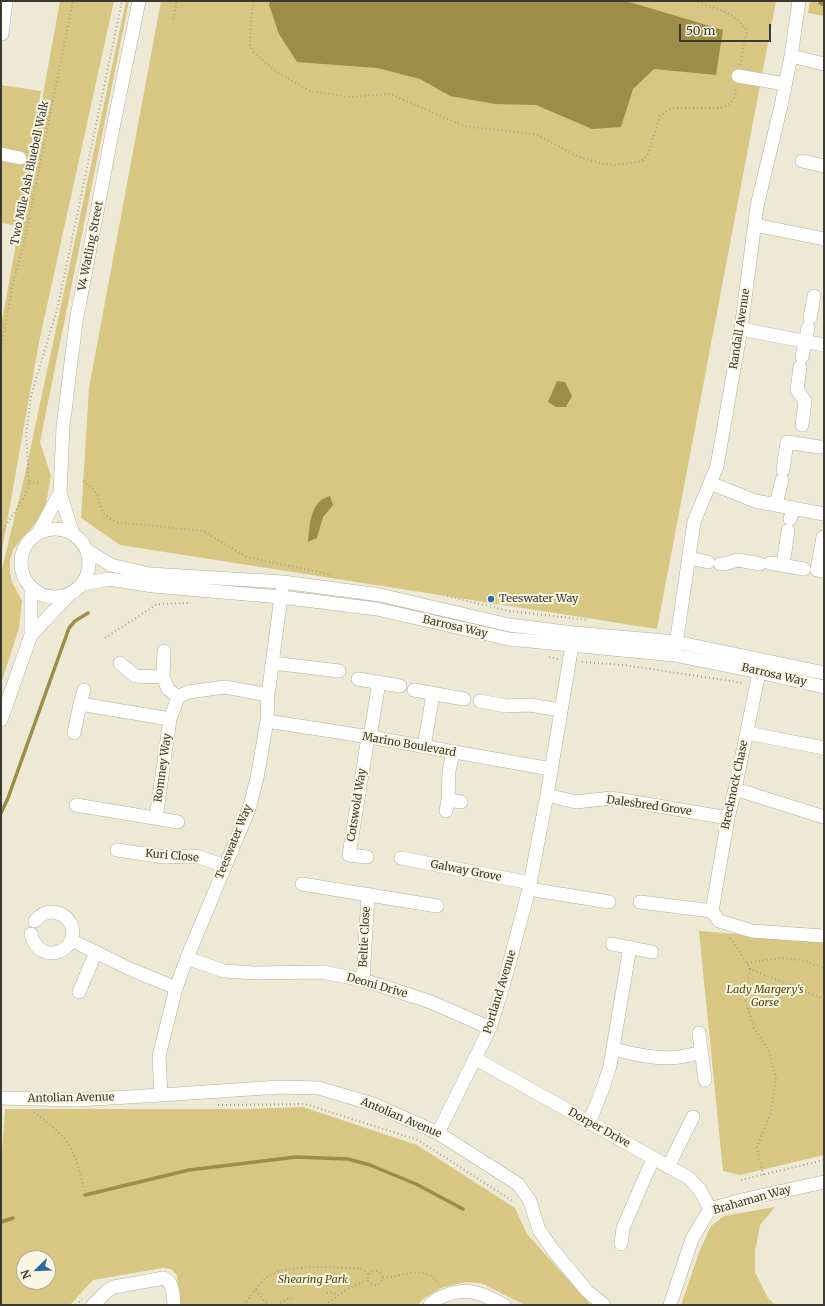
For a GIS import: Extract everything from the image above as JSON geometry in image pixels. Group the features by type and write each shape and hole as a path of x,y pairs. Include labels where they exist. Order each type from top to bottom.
{"street":[{"path":"5,35 6,1"},
{"name":"V4 Watling Street","path":"73,534 60,493 63,427 76,322 139,1"},
{"name":"Randall Avenue","path":"675,648 694,522 718,466 741,329 757,206 786,84 799,1"},
{"path":"791,56 824,64"},
{"path":"738,76 786,84"},
{"path":"1,154 20,158"},
{"path":"802,161 824,166"},
{"path":"754,225 824,239"},
{"path":"802,425 805,401 797,390 814,296"},
{"path":"741,329 805,340 824,345"},
{"path":"776,504 783,475 787,442 819,447"},
{"path":"710,483 755,501 776,504 790,519"},
{"name":"V4 Watling Street","path":"38,533 60,493"},
{"path":"790,519 824,514"},
{"path":"771,564 790,519"},
{"path":"59,529 73,534 79,538 88,551 90,568 88,576 84,584 69,595 61,598 44,596 30,587 25,580 22,572 22,558 26,546 38,533 45,530 59,529"},
{"path":"823,537 817,570 824,571"},
{"name":"Barrosa Way","path":"88,551 111,565 149,574 283,582 380,595 573,639"},
{"path":"688,558 724,564 738,560 804,569"},
{"name":"Barrosa Way","path":"84,584 109,579 152,586 281,597 377,609 509,639 573,639 675,648 761,666 824,673"},
{"name":"Teeswater Way","path":"161,1096 159,1056 176,988 249,809 257,778 267,721 268,696 283,582"},
{"path":"1,720 31,635 30,587"},
{"path":"31,635 69,595"},
{"name":"Portland Avenue","path":"438,1133 476,1059 490,1028 504,983 530,886 573,639"},
{"path":"164,651 162,677 168,689 178,697 188,692 224,687 268,696"},
{"path":"120,663 135,676 162,677"},
{"path":"273,663 339,671"},
{"name":"Barrosa Way","path":"761,666 824,687"},
{"name":"Brecknock Chase","path":"715,916 728,818 761,666"},
{"path":"358,679 400,686"},
{"path":"369,737 379,682"},
{"path":"74,733 84,690"},
{"path":"414,690 464,698"},
{"path":"424,747 433,694"},
{"name":"Romney Way","path":"156,818 170,719 178,697"},
{"path":"480,701 506,706 529,705 561,710"},
{"name":"Romney Way","path":"80,704 170,719"},
{"name":"Marino Boulevard","path":"267,721 369,737 551,769"},
{"path":"747,732 824,748"},
{"name":"Cotswold Way","path":"367,857 349,855 369,737"},
{"path":"451,804 449,771 453,752"},
{"path":"735,789 824,817"},
{"name":"Dalesbred Grove","path":"547,795 576,802 611,798 728,818"},
{"name":"Romney Way","path":"76,805 178,822"},
{"name":"Kuri Close","path":"117,850 165,857 196,856 225,866"},
{"name":"Galway Grove","path":"401,858 530,886"},
{"name":"Beltie Close","path":"302,884 437,906"},
{"path":"530,886 609,902"},
{"name":"Beltie Close","path":"363,980 368,894"},
{"path":"640,902 715,916 752,931 823,936"},
{"path":"31,934 36,947 49,953 56,953 63,950 68,946 71,940 72,926 64,916 58,913 45,913 34,921"},
{"path":"71,940 130,969 176,988"},
{"path":"612,944 652,952"},
{"path":"589,1123 610,1066 630,948"},
{"path":"80,992 96,952"},
{"name":"Deoni Drive","path":"187,958 224,970 254,974 322,972 363,980 431,1002 490,1028"},
{"path":"699,1033 705,1080"},
{"path":"613,1049 657,1058 679,1057 701,1052"},
{"name":"Dorper Drive","path":"476,1059 689,1178 700,1190 710,1209"},
{"name":"Antolian Avenue","path":"1,1098 77,1100 161,1096 280,1087 319,1088 373,1104 438,1133 518,1184 530,1201 539,1230 553,1250 587,1291 604,1305"},
{"path":"668,1166 693,1117"},
{"path":"621,1244 623,1228 653,1159"},
{"name":"Brahaman Way","path":"670,1305 692,1239 710,1209 746,1199 824,1182"},
{"path":"93,1305 107,1291 114,1287 164,1278 169,1280 172,1284 174,1305"},
{"path":"430,1305 434,1300 457,1291 479,1293 504,1305"}],"path":[{"name":"Two Mile Ash Bluebell Walk","path":"1,348 12,287 24,243 73,1"},
{"path":"1,533 26,494 29,482 26,435 31,396 58,306 122,1"},
{"path":"173,20 177,1"},
{"path":"254,1 251,16 250,44 254,52 274,70 310,91 349,97 390,94 464,126 538,135 577,156 604,164 615,165 643,160 648,154 660,116 672,108 722,108 728,105 735,98 747,31 742,24 726,12 694,1"},
{"path":"83,481 92,488 98,496 103,513 115,522 203,531 246,557 336,575"},
{"path":"29,482 40,483"},
{"path":"445,596 468,600 509,611 595,621"},
{"path":"105,638 157,604"},
{"path":"715,916 750,969 745,999 754,1028 769,1051 776,1079 771,1112 757,1147 763,1175"},
{"path":"748,964 781,958 802,960 824,968"},
{"path":"750,969 824,999"},
{"path":"212,1105 305,1104 418,1140 520,1205"},
{"path":"34,1112 68,1143 73,1153 84,1192"},
{"path":"741,1180 824,1160"},
{"path":"244,1305 256,1289 272,1274 292,1269 325,1266 361,1269 368,1275 368,1280 371,1284 376,1285 381,1283 383,1278 377,1270 372,1271 368,1275"},
{"path":"325,1305 352,1286 368,1280"},
{"path":"256,1289 264,1301 270,1305"},
{"path":"327,1292 332,1292 338,1295"},
{"path":"277,1305 287,1299 292,1298"}],"green space":[{"path":"60,1 114,1 39,342 1,556 1,326"},
{"path":"126,1 129,1 40,442 51,476 44,515 22,538 13,550 10,560 12,582 22,601 19,628 1,684 1,573 25,474"},
{"path":"161,1 776,1 657,629 120,545 81,518 89,388"},
{"path":"810,1 824,1 824,16 808,13"},
{"path":"1,85 41,91 18,226 1,223"},
{"name":"Lady Margery's Gorse","path":"699,931 824,941 824,1155 740,1175 723,1171"},
{"name":"Shearing Park","path":"303,1107 417,1145 515,1208 527,1234 591,1305 525,1305 481,1283 466,1282 441,1288 423,1299 418,1305 177,1305 175,1288 178,1284 177,1275 171,1269 163,1268 93,1280 70,1305 1,1305 1,1166 5,1109 247,1109"},
{"path":"775,1207 760,1225 755,1251 755,1272 768,1298 775,1305 681,1305 700,1250 711,1226 724,1216"}],"shaded area":[{"path":"270,1 622,1 723,30 716,75 654,69 633,89 621,127 592,129 536,105 495,104 450,96 420,79 377,68 297,62 279,34 269,5"},
{"path":"557,381 565,382 572,396 566,407 556,407 548,402"},
{"path":"330,496 333,505 323,517 317,538 308,542 312,514 318,503"}],"waterway":[{"path":"820,3 824,5"},
{"path":"1,813 8,798 69,628 75,621 88,613"},
{"path":"85,1195 189,1170 296,1157 348,1159 370,1165 416,1184 463,1209"},
{"path":"1,1222 13,1218"}],"place":[{"name":"Teeswater Way","path":"491,599"}]}
